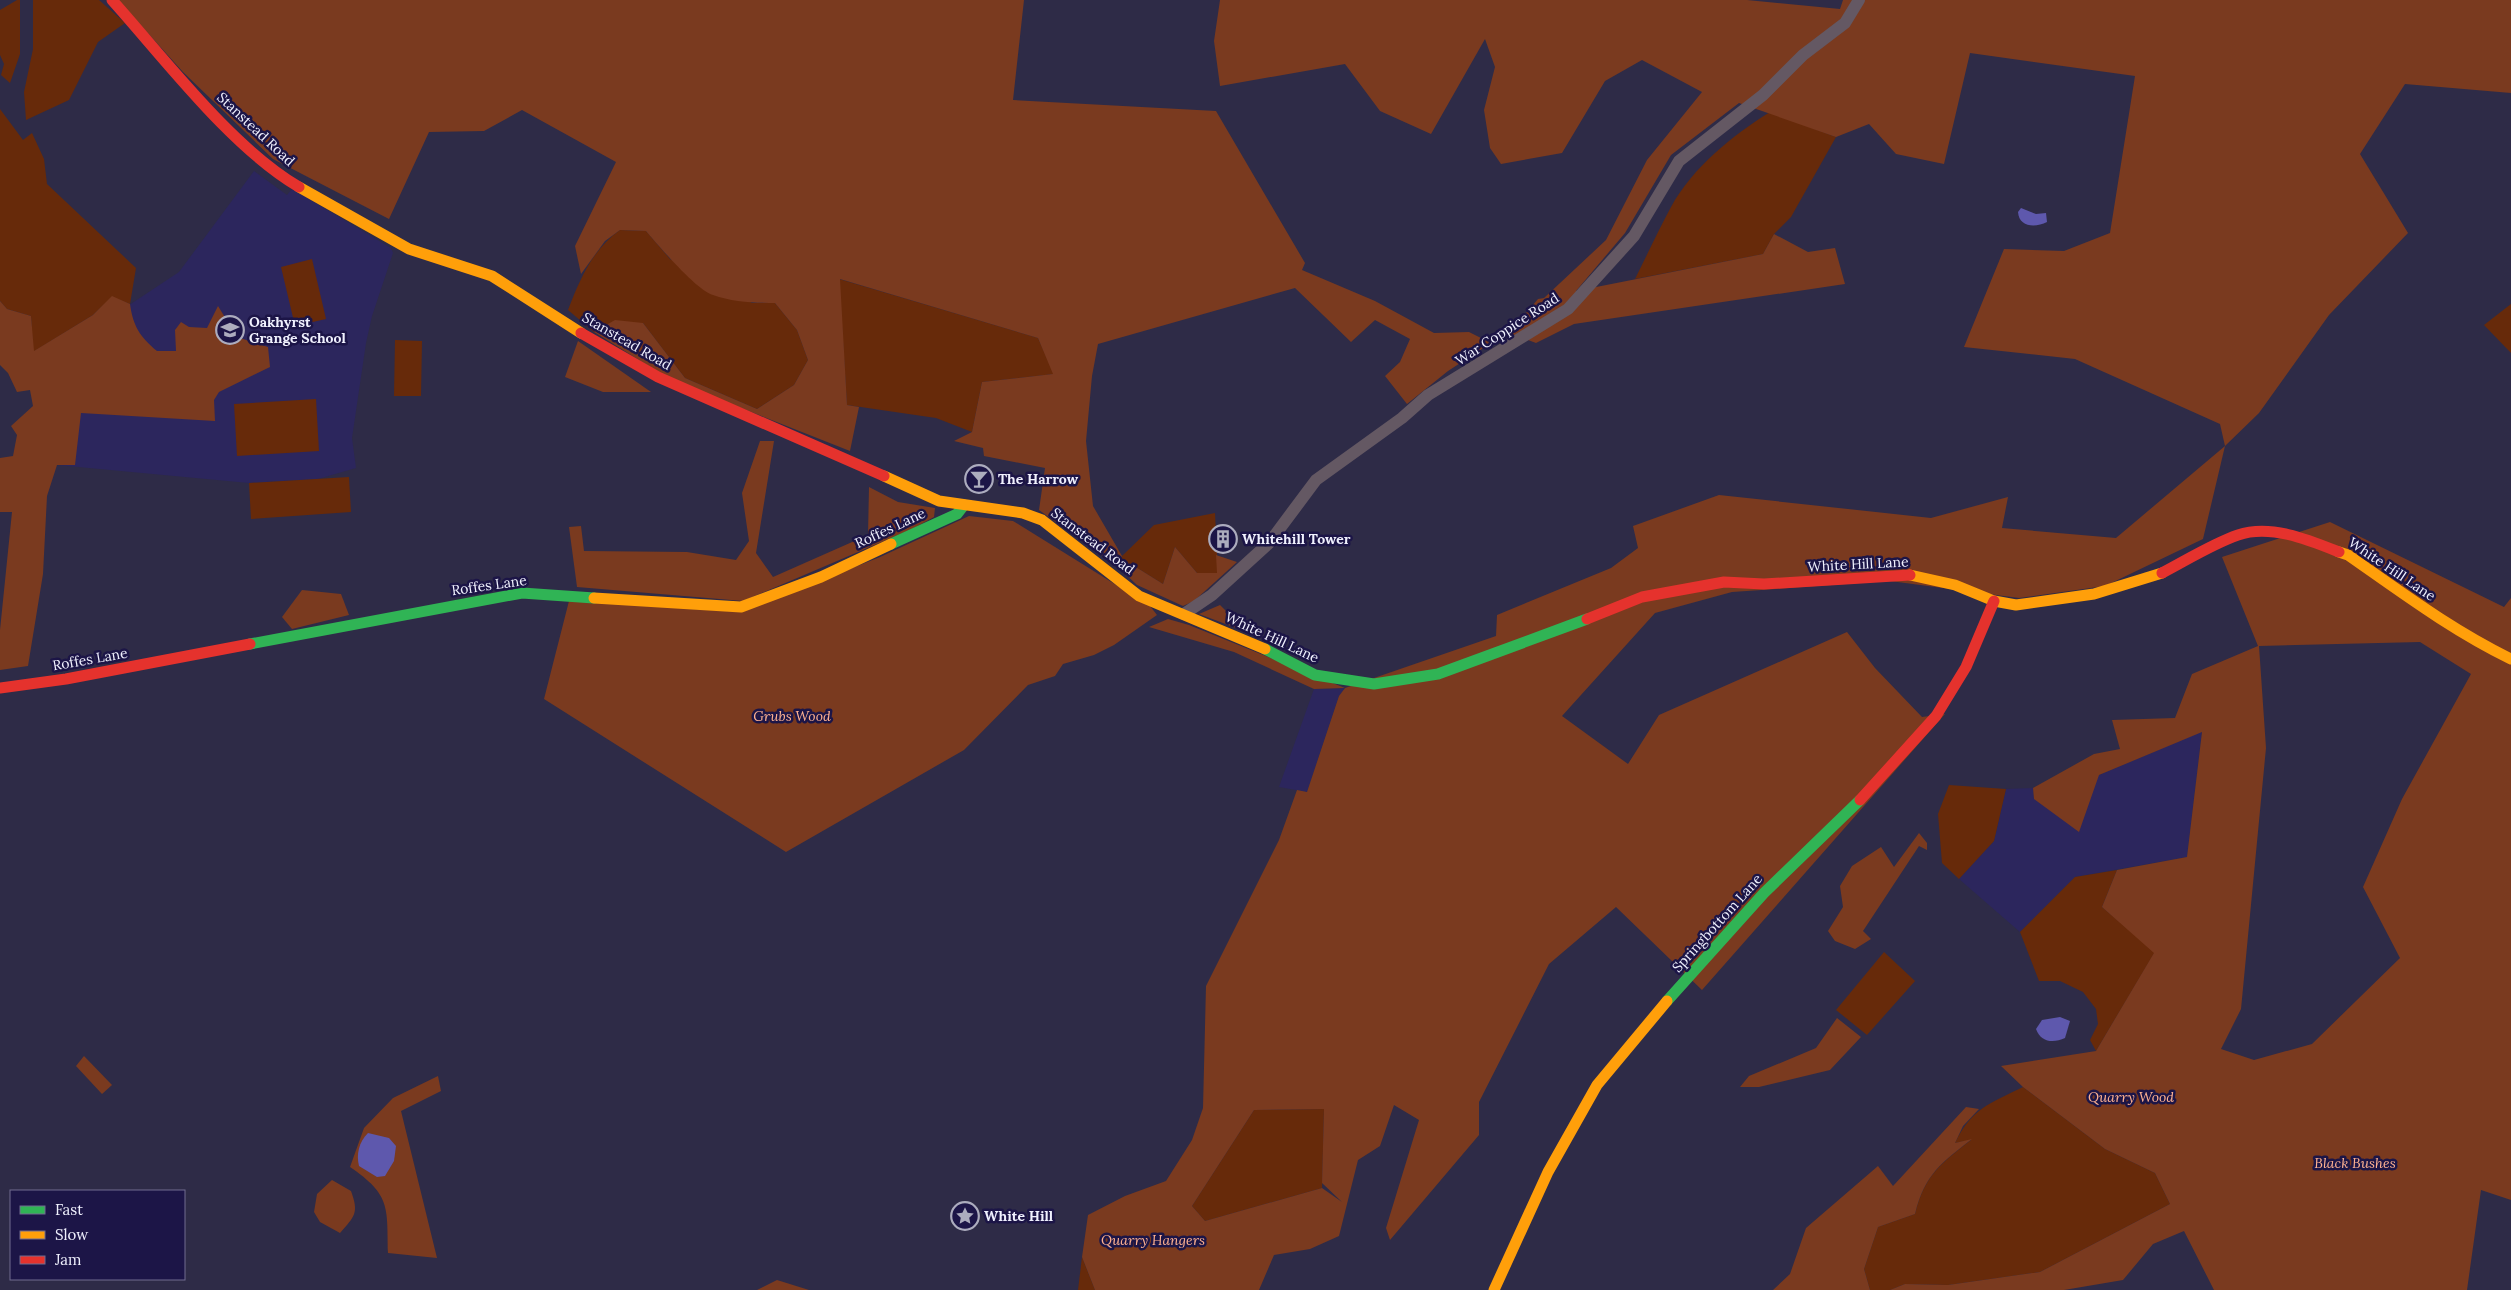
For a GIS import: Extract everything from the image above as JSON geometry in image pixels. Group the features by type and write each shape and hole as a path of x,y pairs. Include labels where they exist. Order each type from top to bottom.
{"street":[{"name":"Stanstead Road","path":"112,0 220,118 284,178 399,244 492,276 581,333 658,377 862,465 920,494 939,501 1023,513 1042,520 1139,596 1167,609 1184,614"},
{"name":"War Coppice Road","path":"1184,614 1212,595 1269,543 1316,480 1402,418 1428,395 1568,309 1634,236 1678,161 1763,95 1803,56 1845,23 1859,0"},
{"name":"Roffes Lane","path":"0,688 66,679 522,593 741,607 821,577 957,514 964,505"},
{"name":"White Hill Lane","path":"1184,614 1245,639 1315,675 1374,684 1438,674 1542,637 1642,597 1724,582 1764,584 1906,574 1954,585 1994,601 2016,605 2094,594 2161,573 2239,535 2270,533 2302,537 2348,555 2431,613 2490,649 2511,659"},
{"name":"Springbottom Lane","path":"1494,1290 1548,1172 1597,1085 1664,1004 1764,893 1865,795 1936,716 1966,667 1994,601"}],"shaded area":[{"path":"20,0 20,54 10,83 1,75 4,64 0,55 0,10"},
{"path":"33,0 99,0 125,23 98,42 69,100 26,120 24,92 33,49"},
{"path":"0,109 23,140 32,133 44,159 47,184 136,268 130,304 112,297 93,315 33,352 31,316 7,309 0,301"},
{"path":"1770,112 1836,137 1791,217 1774,234 1763,254 1635,279 1671,207 1690,179 1728,142"},
{"name":"Oakhyrst Grange School","path":"254,171 287,195 292,189 391,248 393,253 372,316 366,343 352,438 356,468 318,479 249,483 57,465 60,351 179,272"},
{"path":"2021,208 2036,214 2046,213 2047,222 2038,225 2024,223 2021,221 2018,212"},
{"path":"620,230 646,231 670,259 752,303 775,303 797,330 808,360 794,385 757,409 685,378 643,323 594,332 568,310 582,276 594,256"},
{"path":"312,259 326,319 295,326 281,267"},
{"path":"839,279 1038,338 1054,374 982,382 972,432 936,418 847,405"},
{"path":"2511,304 2511,353 2484,325"},
{"path":"395,340 422,341 421,396 394,396"},
{"path":"316,399 319,451 237,456 234,404"},
{"path":"349,477 351,512 251,519 249,483"},
{"path":"1215,513 1218,573 1197,573 1175,547 1163,584 1131,564 1119,567 1122,556 1154,525"},
{"path":"1345,688 1339,696 1307,792 1279,787 1314,689"},
{"path":"2202,731 2187,857 2075,877 2020,932 1959,879 1994,841 2006,789 2033,788 2034,799 2099,775"},
{"path":"1949,785 2006,789 1994,841 1959,879 1942,863 1938,814"},
{"path":"2117,870 2102,907 2155,952 2096,1051 2090,1040 2098,1024 2096,1009 2083,992 2060,981 2039,981 2020,932 2075,877"},
{"path":"1884,952 1915,981 1867,1035 1836,1010"},
{"path":"2060,1017 2070,1021 2065,1038 2057,1041 2048,1041 2038,1034 2036,1029 2042,1020"},
{"path":"2023,1087 2105,1149 2155,1173 2170,1204 2040,1272 1948,1285 1905,1284 1890,1290 1870,1290 1864,1269 1878,1227 1915,1214 1924,1189 1935,1171 1971,1140 1955,1143 1968,1122 1983,1108"},
{"path":"1324,1109 1322,1188 1205,1221 1192,1206 1254,1110"},
{"path":"368,1133 389,1138 396,1146 394,1161 385,1176 377,1177 359,1166 359,1148 362,1140"},
{"path":"1082,1257 1095,1290 1078,1290"}],"green space":[{"path":"118,0 1024,0 1013,100 1216,111 1305,263 1302,270 1375,301 1434,333 1469,332 1491,343 1448,371 1407,404 1385,376 1400,362 1410,339 1375,320 1351,342 1295,288 1098,344 1092,376 1086,441 1093,506 1122,556 1119,567 1131,564 1163,584 1175,547 1197,573 1217,573 1216,555 1237,562 1194,601 1183,606 1137,585 1118,567 1039,510 1045,468 984,456 983,448 954,441 972,432 982,382 1053,374 1038,338 840,279 847,405 859,407 850,451 673,381 594,332 615,320 643,323 685,378 757,409 794,385 808,360 797,330 775,303 736,301 713,295 697,285 646,231 620,230 605,241 581,274 575,246 616,162 522,110 484,131 429,132 389,219 273,159 183,72"},
{"path":"1220,0 1747,0 1840,9 1843,0 2511,0 2511,93 2405,84 2360,154 2408,233 2329,315 2259,413 2225,446 2220,424 2075,359 1964,347 2004,249 2064,251 2110,233 2135,76 1970,53 1944,164 1896,154 1869,124 1836,137 1739,103 1671,155 1625,233 1576,291 1763,254 1774,234 1808,252 1835,248 1845,284 1574,324 1536,343 1509,333 1538,299 1544,298 1606,240 1647,160 1702,92 1642,60 1605,81 1562,153 1501,164 1490,148 1484,110 1495,67 1485,39 1431,134 1380,111 1345,64 1220,86 1214,41"},
{"path":"112,296 130,304 138,331 157,351 176,351 175,330 181,322 189,327 207,328 218,306 237,337 268,347 270,367 219,392 214,400 215,421 81,413 75,465 57,465 47,496 43,574 28,666 0,670 0,630 12,512 0,512 0,458 13,456 17,435 11,426 33,406 30,390 17,392 8,373 0,365 0,301 7,309 31,316 34,351 93,315"},
{"path":"578,341 651,392 603,392 565,377"},
{"path":"760,441 774,441 756,553 773,577 868,535 869,487 898,502 935,508 934,517 912,529 743,601 577,587 569,527 581,526 584,551 687,552 736,560 749,541 742,493"},
{"name":"Quarry Hangers","path":"2225,446 2203,539 2105,586 2019,598 1890,581 1732,592 1655,613 1562,716 1628,764 1659,715 1847,632 1875,668 1922,717 1945,714 1702,990 1616,907 1549,964 1479,1102 1479,1135 1390,1240 1386,1228 1419,1120 1394,1105 1380,1146 1358,1160 1339,1236 1310,1249 1274,1255 1259,1290 1095,1290 1082,1257 1088,1215 1125,1196 1166,1181 1192,1140 1203,1108 1206,986 1279,840 1297,790 1307,792 1339,696 1345,688 1496,636 1497,615 1611,568 1638,548 1633,526 1719,495 1931,518 2008,497 2002,528 2116,538","holes":["1324,1109 1322,1183 1342,1202 1322,1188 1205,1221 1192,1206 1254,1110"]},
{"name":"Grubs Wood","path":"969,516 1013,521 1150,606 1157,615 1114,645 1094,655 1063,664 1055,676 1028,685 964,750 786,852 544,699 569,601 741,612 880,557"},
{"path":"2330,522 2504,607 2511,598 2511,1200 2481,1190 2467,1290 2214,1290 2184,1231 2153,1244 2123,1280 2064,1290 1890,1290 1905,1284 1948,1285 2040,1272 2170,1204 2155,1173 2105,1149 2023,1087 2001,1066 2096,1051 2154,953 2102,907 2117,870 2187,857 2202,732 2099,775 2079,832 2034,799 2033,788 2094,754 2120,749 2112,720 2175,718 2192,674 2258,646 2222,557","holes":["2420,642 2471,674 2402,799 2363,887 2400,958 2312,1044 2254,1060 2221,1049 2241,1009 2266,748 2259,646"]},
{"path":"302,590 341,594 349,615 292,629 282,617"},
{"path":"1220,605 1247,632 1199,614"},
{"path":"1168,619 1189,625 1345,688 1314,689 1234,652 1149,627"},
{"path":"1919,833 1927,843 1927,850 1919,846 1863,931 1871,939 1855,949 1835,941 1828,931 1843,907 1840,886 1852,866 1881,847 1894,867"},
{"path":"1837,1018 1861,1037 1830,1070 1759,1087 1740,1087 1749,1076 1816,1048"},
{"path":"84,1056 112,1085 102,1094 76,1066"},
{"path":"438,1076 441,1091 401,1111 437,1258 388,1253 384,1203 380,1194 373,1186 350,1167 364,1128 393,1098"},
{"path":"1966,1107 1979,1109 1963,1126 1955,1143 1972,1139 1951,1155 1929,1179 1915,1214 1878,1227 1864,1269 1870,1290 1773,1290 1790,1274 1806,1228 1878,1166 1893,1186"},
{"path":"332,1180 351,1191 355,1204 352,1218 340,1233 320,1222 314,1212 317,1194"},
{"path":"777,1280 809,1290 757,1290"}],"traffic: fast":[{"path":"891,544 957,514 964,505"},
{"path":"250,644 522,593 594,598"},
{"path":"1265,649 1315,675 1374,684 1438,674 1587,619"},
{"path":"1667,1001 1764,893 1860,800"}],"traffic: slow":[{"path":"299,187 409,249 492,276 581,333"},
{"path":"884,476 939,501 1023,513 1042,520 1139,596 1265,649"},
{"path":"594,598 741,607 821,577 891,544"},
{"path":"2339,552 2348,555 2448,624 2511,659"},
{"path":"1910,575 1955,585 1994,601 2016,605 2094,594 2162,573"},
{"path":"1494,1290 1548,1172 1597,1085 1667,1001"}],"traffic: jam":[{"path":"112,0 224,126 274,170 299,187"},
{"path":"581,333 658,377 884,476"},
{"path":"2162,573 2219,543 2251,532 2277,532 2303,538 2339,552"},
{"path":"1587,619 1642,597 1724,582 1764,584 1910,575"},
{"path":"1860,800 1936,716 1966,667 1994,601"},
{"path":"0,688 66,679 250,644"}],"place":[{"name":"Oakhyrst Grange School","path":"230,330"},
{"name":"The Harrow","path":"979,479"},
{"name":"Whitehill Tower","path":"1223,539"},
{"name":"White Hill","path":"965,1216"}],"park label":[{"name":"Quarry Wood","path":"2131,1097"},
{"name":"Black Bushes","path":"2355,1163"}]}
